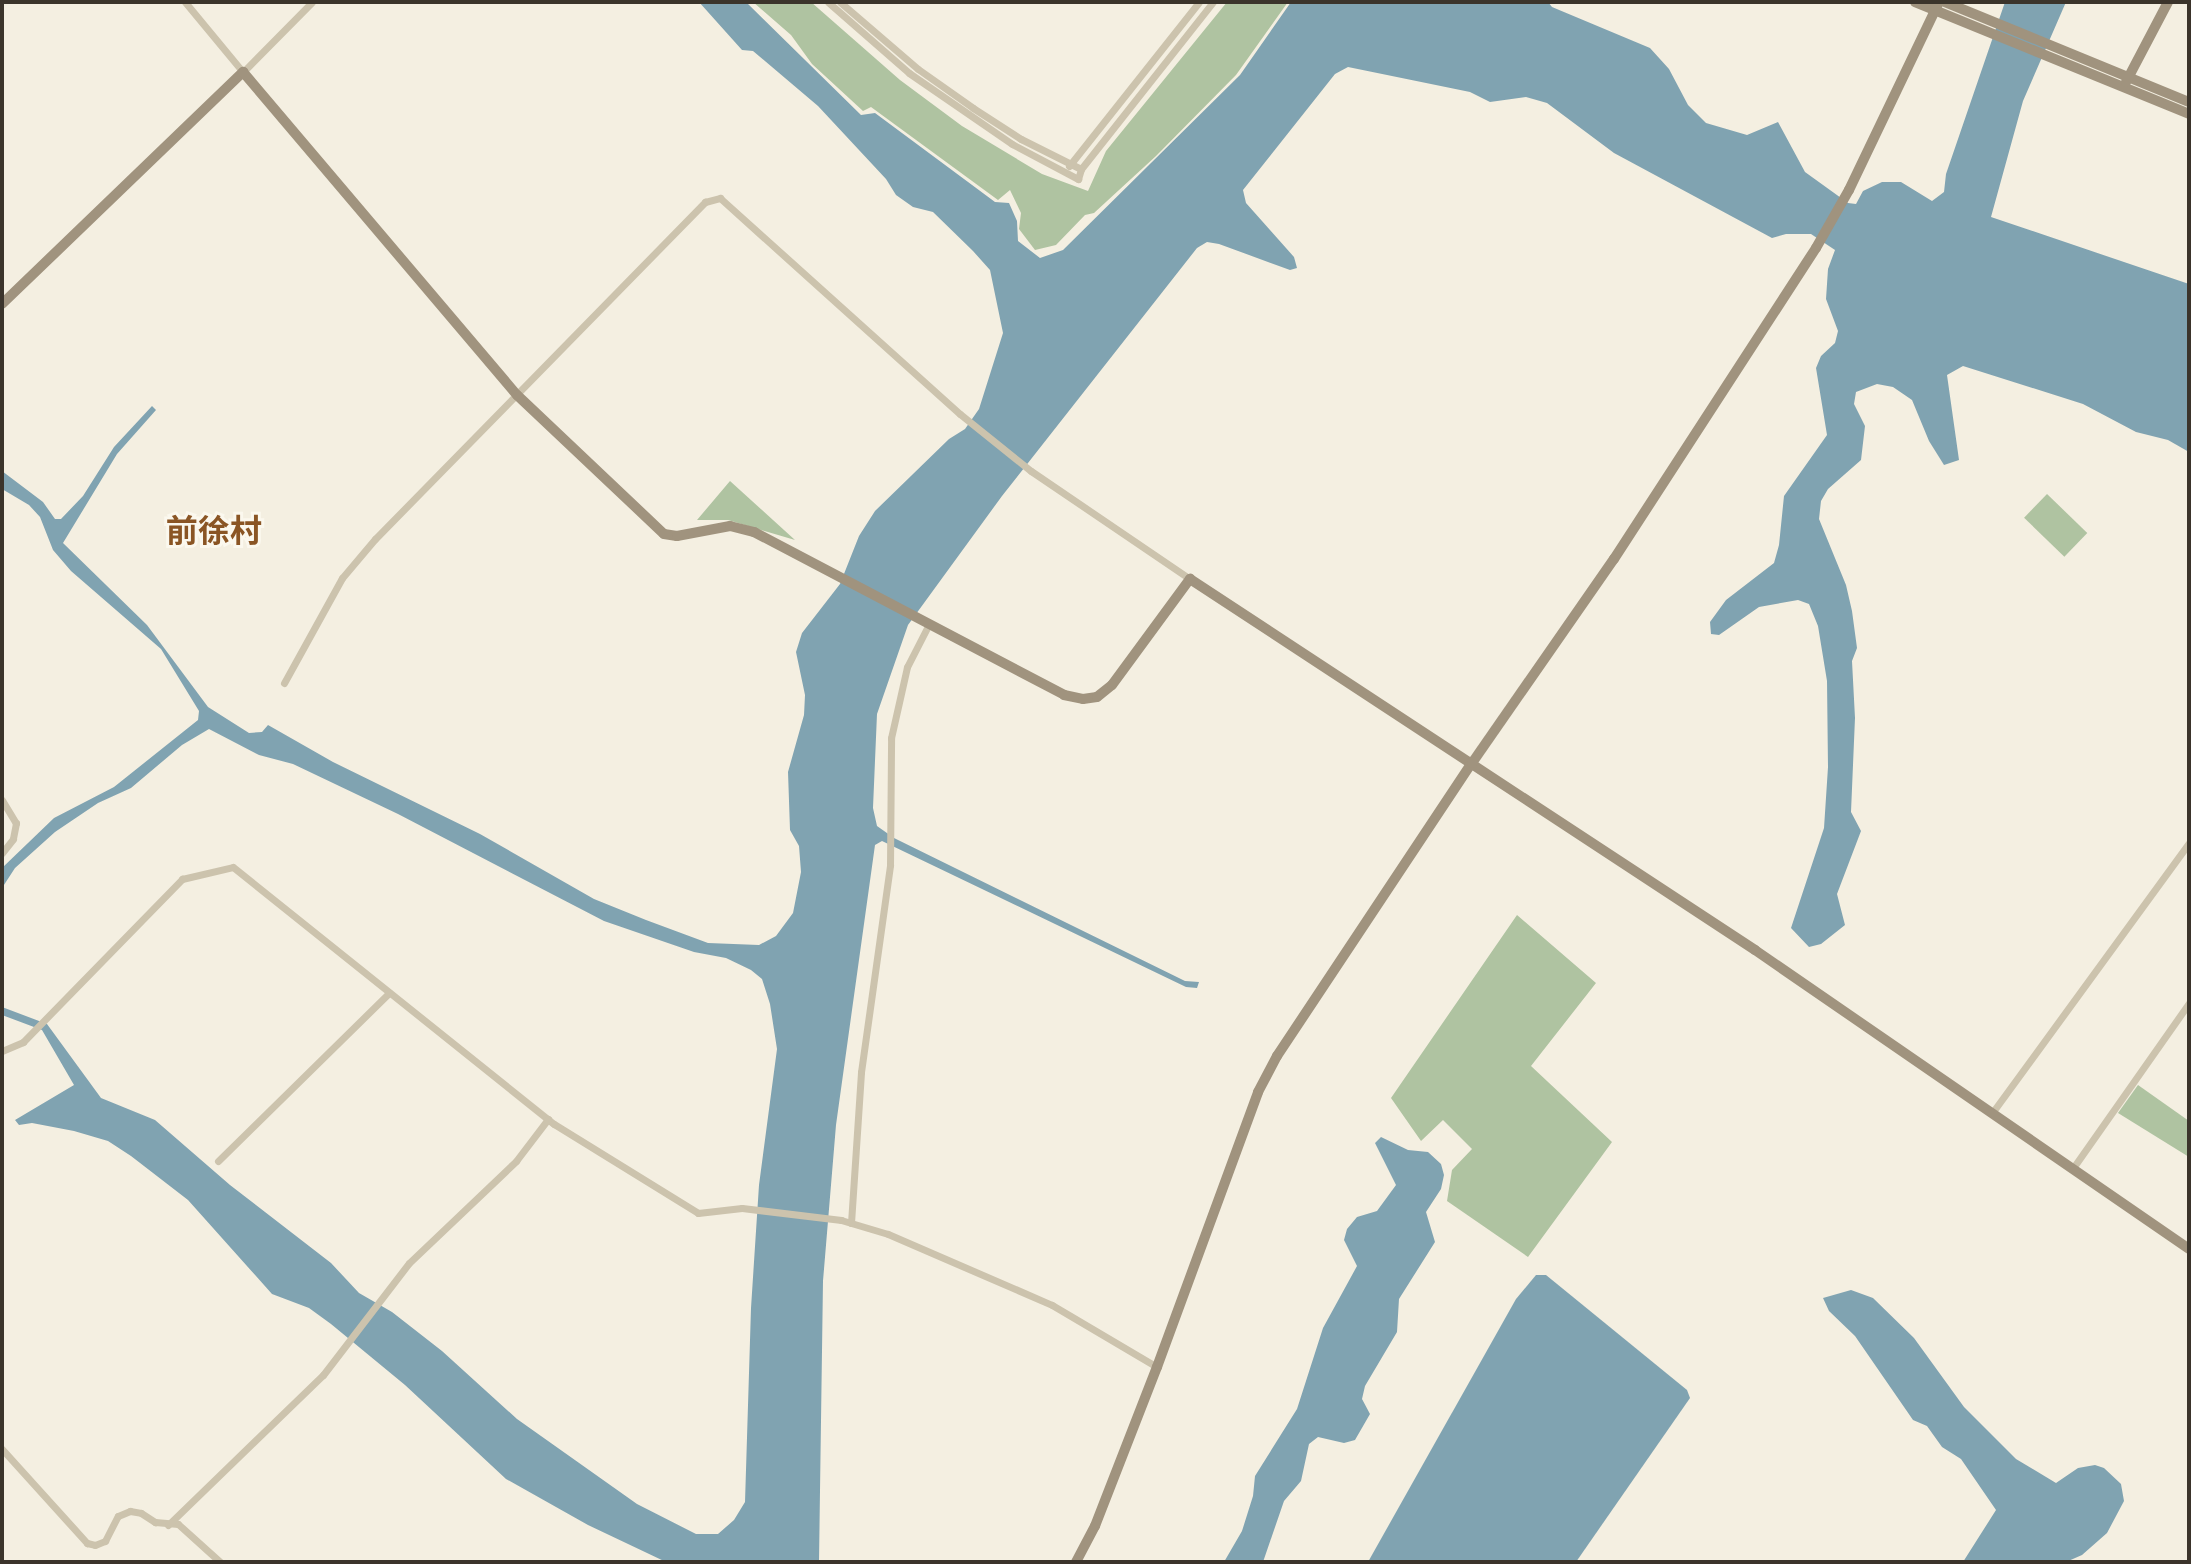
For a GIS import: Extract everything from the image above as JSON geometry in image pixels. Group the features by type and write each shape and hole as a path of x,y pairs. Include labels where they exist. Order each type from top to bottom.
{"street":[{"path":"185,2 517,395 664,534 677,536 730,526 754,532 1064,695 1083,699 1097,697 1112,685 1190,579"},
{"path":"2,304 312,2"},
{"path":"828,2 909,73 1012,144 1078,179 1081,169 1213,2"},
{"path":"840,2 918,69 973,108 1081,169"},
{"path":"1067,174 1070,164 1199,2"},
{"path":"1915,2 1936,6 1988,33 2051,59 2189,102"},
{"path":"1945,2 2057,46 2189,114"},
{"path":"2126,82 2168,2"},
{"path":"1076,1562 1095,1526 1157,1367 1258,1092 1297,1024 1472,763 1614,559 1816,248 1849,190 1936,6"},
{"path":"284,683 342,578 375,539 705,202 720,198 960,414 1031,471 1472,763 2189,1249"},
{"path":"851,1223 861,1072 890,865 891,738 907,667 927,623"},
{"path":"2,800 16,823 13,839 2,853"},
{"path":"1992,1113 2189,843"},
{"path":"2,1051 23,1042 182,879 233,867 548,1119 698,1213 742,1208 841,1220 888,1234 1052,1305 1157,1367"},
{"path":"218,1161 389,993"},
{"path":"2073,1168 2189,1003"},
{"path":"168,1525 316,1382 409,1263 516,1161 548,1119"},
{"path":"2,1449 87,1543 95,1545 105,1541 118,1516 130,1511 168,1525 178,1524 220,1562"}],"green space":[{"path":"753,2 811,2 900,80 962,126 1042,174 1088,191 1106,151 1227,2 1288,2 1236,75 1156,156 1094,213 1085,215 1056,245 1035,250 1019,229 1021,213 1010,190 998,200 871,107 863,111 812,64 791,35"},
{"path":"730,481 795,540 728,520 697,520"},
{"path":"2047,494 2087,533 2064,557 2024,518"},
{"path":"1517,915 1596,983 1531,1066 1612,1142 1528,1257 1447,1201 1452,1170 1472,1149 1443,1120 1421,1141 1391,1098"},
{"path":"2138,1085 2189,1121 2189,1157 2118,1113"}],"water":[{"path":"699,2 746,2 861,115 875,113 995,202 1009,203 1017,221 1018,241 1040,258 1063,250 1240,75 1291,2 1548,2 1552,7 1650,48 1669,69 1688,105 1706,123 1747,135 1778,122 1805,172 1848,203 1856,204 1863,191 1882,182 1901,182 1932,201 1944,192 1946,174 2005,2 2066,2 2023,101 1991,217 2189,284 2189,452 2168,440 2136,432 2083,404 1963,366 1947,375 1959,460 1944,465 1929,441 1912,400 1893,387 1877,384 1856,392 1854,404 1865,426 1861,460 1828,489 1821,501 1819,519 1846,585 1857,648 1852,661 1855,718 1851,812 1861,831 1837,894 1845,925 1821,944 1809,947 1791,928 1824,828 1828,767 1827,681 1818,626 1809,604 1798,600 1759,607 1719,635 1711,634 1710,622 1726,600 1774,563 1784,496 1827,435 1816,368 1821,356 1835,343 1838,331 1826,299 1828,269 1835,250 1811,234 1786,234 1772,238 1614,153 1547,103 1526,97 1490,102 1470,92 1348,67 1335,74 1243,190 1246,203 1294,257 1297,268 1290,270 1219,244 1207,242 1197,248 1002,496 908,625 877,714 873,808 877,826 894,838 1185,981 1199,982 1197,988 1186,987 882,841 875,845 836,1125 823,1281 819,1562 666,1562 588,1525 506,1479 405,1385 331,1324 309,1308 272,1294 188,1200 131,1156 108,1141 74,1131 32,1123 19,1125 15,1120 74,1085 42,1030 2,1015 2,1007 47,1024 101,1098 155,1120 230,1185 331,1263 359,1293 392,1312 442,1351 517,1419 637,1504 696,1534 718,1534 734,1520 745,1502 751,1308 759,1185 777,1049 770,1004 762,979 726,958 694,952 604,921 398,814 293,764 259,755 209,729 182,745 131,788 98,803 55,832 15,868 2,888 2,868 54,818 114,787 198,720 199,711 161,649 71,571 53,550 40,517 29,505 2,489 2,471 43,502 55,519 61,519 83,496 114,447 152,406 156,410 117,454 63,543 147,625 208,707 249,733 262,732 268,725 333,762 480,834 594,899 646,920 708,943 759,945 776,936 793,913 801,872 799,846 790,830 788,772 804,715 805,695 796,652 802,633 840,584 859,536 875,511 949,439 965,429 979,409 1003,333 990,270 973,251 933,212 913,207 896,195 886,179 818,106 753,51 742,50"},
{"path":"1381,1137 1408,1150 1428,1152 1441,1164 1444,1175 1441,1189 1426,1212 1435,1242 1399,1299 1397,1332 1365,1386 1362,1399 1370,1414 1355,1440 1344,1443 1318,1437 1309,1444 1301,1481 1284,1501 1263,1562 1224,1562 1242,1531 1253,1496 1255,1476 1297,1409 1323,1328 1357,1266 1344,1240 1347,1229 1357,1217 1377,1211 1396,1185 1375,1143"},
{"path":"1536,1275 1546,1275 1687,1390 1690,1398 1576,1562 1368,1562 1516,1299"},
{"path":"1851,1290 1873,1298 1914,1338 1964,1407 2016,1459 2056,1483 2078,1468 2095,1465 2104,1468 2121,1484 2124,1501 2107,1533 2082,1555 2066,1562 1963,1562 1996,1510 1961,1459 1942,1447 1927,1426 1913,1420 1855,1336 1829,1311 1823,1298"}],"district":[{"name":"前徐村","path":"214,532"}]}
